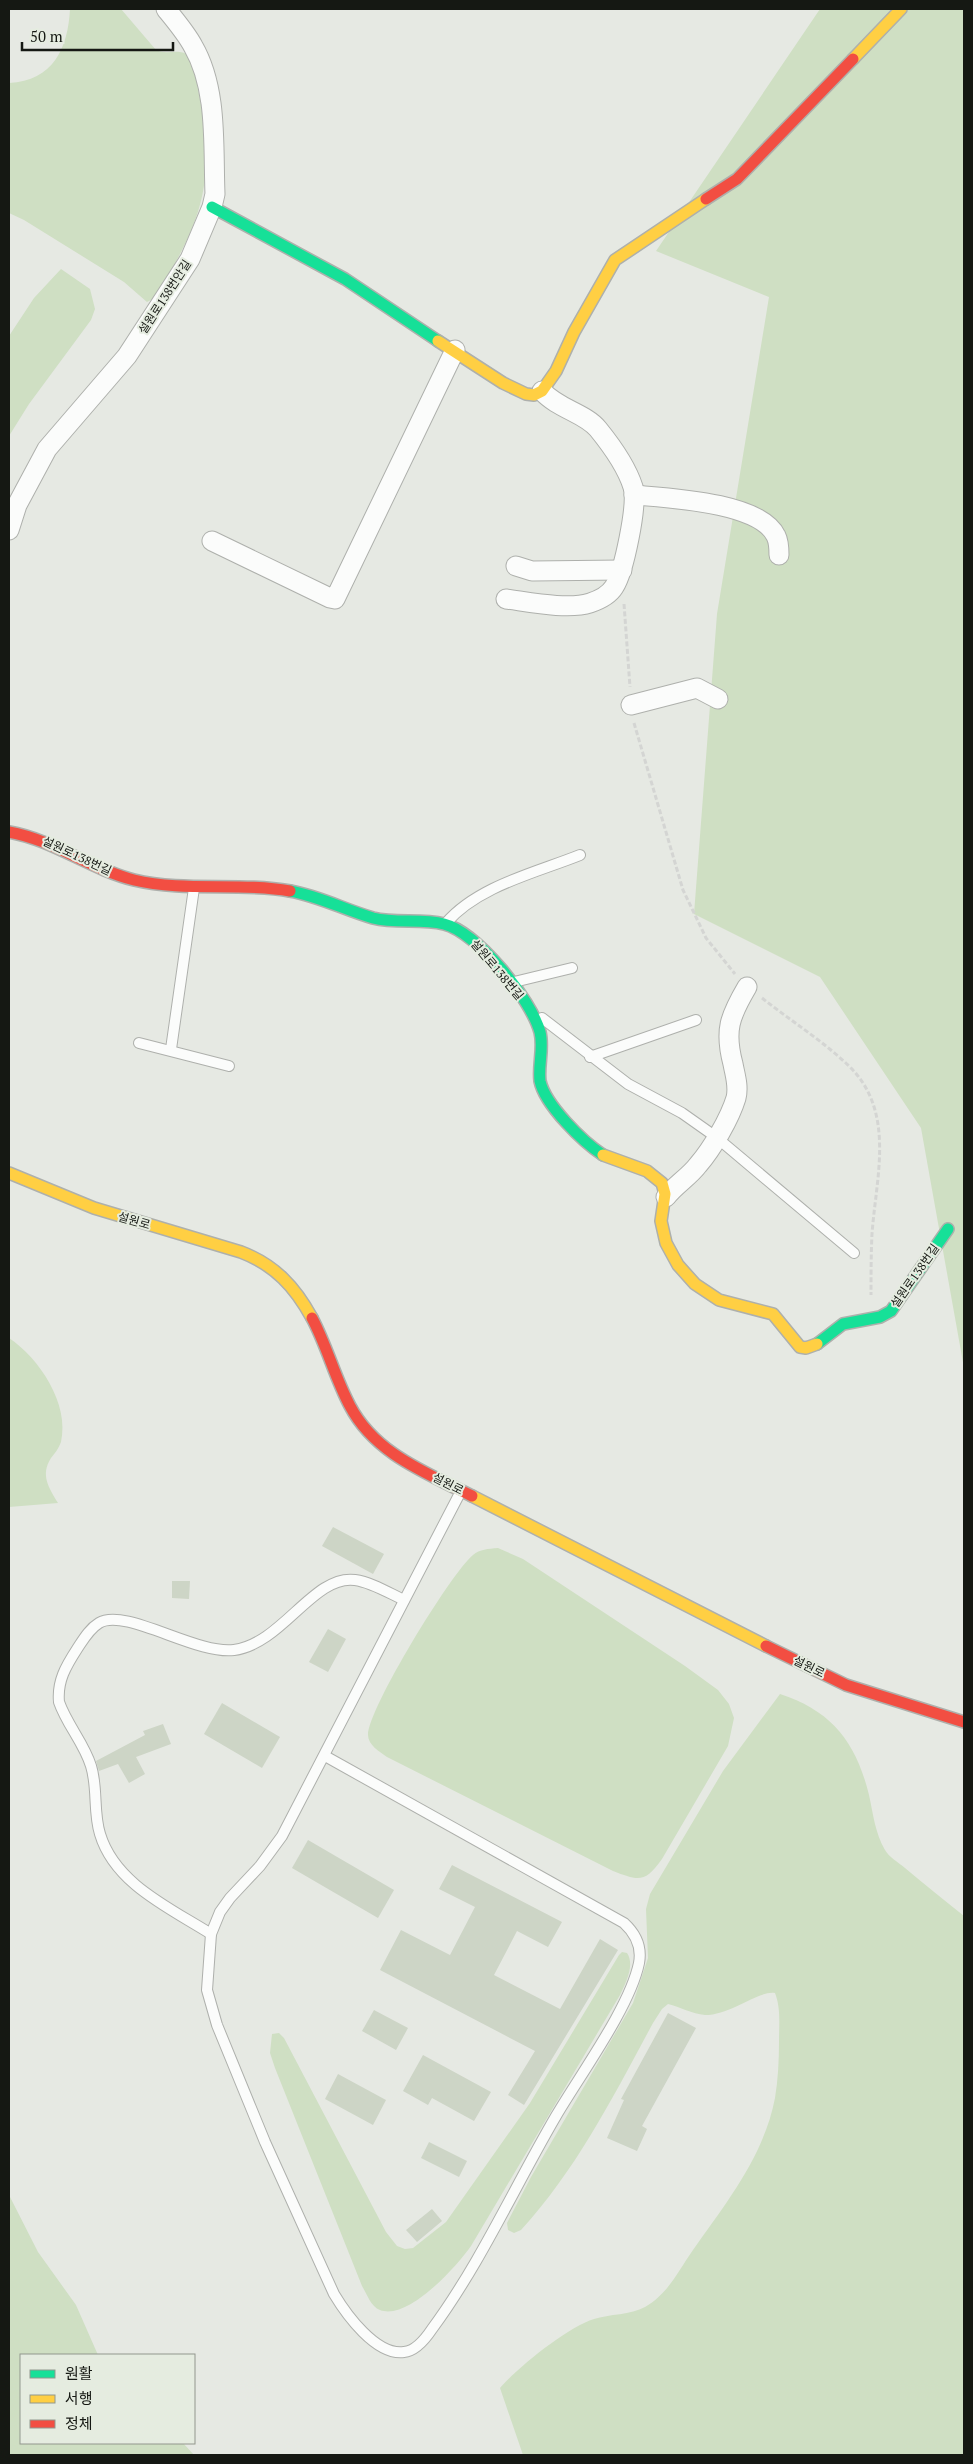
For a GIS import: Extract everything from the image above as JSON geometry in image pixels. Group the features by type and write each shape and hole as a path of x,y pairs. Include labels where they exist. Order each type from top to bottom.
{"street":[{"name":"설원로138번안길","path":"9,530 17,506 47,449 127,356 190,259 212,207 215,194 211,107 204,71 193,46 166,9"},
{"path":"212,207 345,279 511,386 526,394 534,395 542,391 556,371 574,332 615,260 636,244 737,179 901,9"},
{"path":"212,541 335,599 455,350"},
{"path":"506,599 576,606 590,603 605,596 613,589 622,570 635,500 633,487 619,459 598,429 592,423 552,402 542,391"},
{"path":"634,495 729,507 769,526 776,536 779,555"},
{"path":"516,566 532,571 622,570"},
{"path":"631,705 697,688 718,699"},
{"name":"설원로138번길","path":"9,832 23,834 46,842 102,870 136,880 166,884 194,884 295,891 379,919 398,922 445,923 459,929 475,942 510,983 536,1022 540,1036 539,1082 545,1094 594,1149 609,1158 640,1169 658,1178 666,1197 661,1223 664,1242 670,1254 692,1279 712,1297 767,1311 780,1320 795,1343 805,1348 815,1345 843,1323 884,1316 891,1312 948,1229"},
{"path":"666,1197 675,1185 698,1165 716,1137 736,1097 737,1081 729,1042 729,1027 732,1013 747,987"},
{"name":"설원로","path":"9,1173 100,1211 240,1253 272,1266 300,1297 322,1340 341,1388 364,1428 384,1448 699,1614 846,1685 964,1722"}],"lane":[{"path":"445,923 459,908 476,896 580,855"},
{"path":"171,1049 194,884"},
{"path":"510,983 572,968"},
{"path":"526,1005 590,1057 628,1084 682,1113 716,1137 854,1253"},
{"path":"590,1057 696,1020"},
{"path":"139,1043 171,1049 229,1066"},
{"path":"325,1756 610,1915 634,1932 639,1947 639,1962 636,1976 610,2027 543,2139 464,2279 433,2328 413,2349 404,2352 394,2352 381,2346 359,2329 346,2314 334,2294 265,2142 217,2025 207,1990 211,1934 220,1912 230,1898 260,1866 282,1836 462,1490"},
{"path":"211,1934 133,1884 117,1867 107,1851 100,1834 96,1815 94,1777 91,1765 59,1702 58,1690 67,1665 88,1633 99,1623 110,1619 123,1620 195,1645 220,1650 233,1650 248,1647 278,1630 320,1591 339,1581 356,1580 404,1600"}],"path":[{"path":"622,570 632,718 683,890 706,938 747,987 819,1040 850,1067 864,1084 874,1104 880,1132 879,1170 872,1234 870,1319"}],"green space":[{"path":"70,9 121,9 156,50 186,54 192,60 195,70 203,116 206,163 200,205 183,248 160,289 147,302 124,282 24,220 9,213 9,83 24,81 37,76 55,60 66,37"},
{"path":"820,9 964,9 964,1368 921,1128 820,977 694,914 717,614 769,297 656,251"},
{"path":"61,269 90,289 95,309 91,320 29,404 9,436 9,336 34,298"},
{"path":"9,1338 31,1357 41,1370 50,1383 61,1413 63,1427 61,1442 46,1470 49,1487 58,1503 9,1507"},
{"path":"498,1548 523,1559 685,1666 718,1690 729,1704 734,1718 728,1746 662,1859 646,1876 635,1878 613,1871 387,1757 370,1742 368,1735 381,1698 412,1642 447,1587 473,1555 481,1550"},
{"path":"780,1694 814,1710 828,1719 839,1731 849,1744 864,1776 877,1830 885,1850 891,1857 964,1916 964,2455 523,2455 500,2388 531,2359 583,2323 606,2316 639,2310 661,2295 731,2197 753,2159 770,2119 775,2098 779,2063 779,2017 775,1993 761,1995 715,2014 695,2013 668,2004 662,2009 653,2023 593,2131 560,2182 521,2230 514,2233 508,2230 507,2223 531,2177 633,2003 648,1958 646,1909 650,1894 723,1771"},
{"path":"622,1952 627,1953 630,1968 620,1995 471,2246 455,2266 431,2290 417,2300 391,2311 377,2308 362,2286 275,2068 270,2053 272,2034 279,2033 284,2038 386,2232 397,2246 405,2249 413,2248 446,2222 530,2103"},
{"path":"9,2195 38,2252 76,2305 98,2354 20,2354 20,2444 184,2444 194,2455 9,2455"}],"building":[{"path":"333,1527 384,1554 373,1574 322,1546"},
{"path":"172,1581 190,1581 189,1599 172,1598"},
{"path":"328,1629 346,1639 328,1672 309,1662"},
{"path":"222,1703 280,1737 262,1768 204,1734"},
{"path":"163,1724 171,1744 136,1757 145,1774 129,1783 118,1764 99,1771 96,1761 145,1735 143,1731"},
{"path":"308,1840 394,1890 378,1918 292,1868"},
{"path":"452,1865 562,1922 548,1947 517,1931 494,1975 560,2009 600,1939 618,1950 524,2105 508,2095 535,2051 380,1970 401,1930 450,1955 475,1907 439,1889"},
{"path":"374,2010 408,2028 396,2050 362,2031"},
{"path":"668,2013 696,2028 642,2126 647,2129 637,2151 607,2138 624,2100 621,2099"},
{"path":"423,2055 491,2092 474,2121 432,2098 428,2105 403,2091"},
{"path":"338,2074 386,2100 373,2125 325,2099"},
{"path":"429,2142 467,2161 459,2177 421,2158"},
{"path":"432,2209 442,2221 417,2242 406,2230"}],"traffic: fast":[{"path":"212,207 345,279 438,341"},
{"path":"290,891 311,896 382,920 426,921 444,924 472,940 487,953 514,985 535,1018 541,1038 540,1081 549,1101 566,1122 585,1141 603,1155"},
{"path":"817,1344 843,1324 880,1317 891,1311 948,1229"}],"traffic: slow":[{"path":"853,59 901,9"},
{"path":"438,341 503,383 526,394 534,395 542,391 556,371 574,332 615,260 706,199"},
{"path":"603,1155 647,1171 662,1183 665,1194 661,1221 666,1243 678,1265 695,1284 719,1300 773,1314 800,1347 806,1348 817,1344"},
{"path":"9,1173 94,1208 253,1257 283,1278 299,1296 312,1318"},
{"path":"472,1496 766,1646"}],"traffic: jam":[{"path":"706,199 737,179 853,59"},
{"path":"9,832 41,841 118,875 153,884 271,888 290,891"},
{"path":"312,1318 350,1406 373,1437 388,1450 420,1470 472,1496"},
{"path":"766,1646 846,1685 964,1722"}]}
